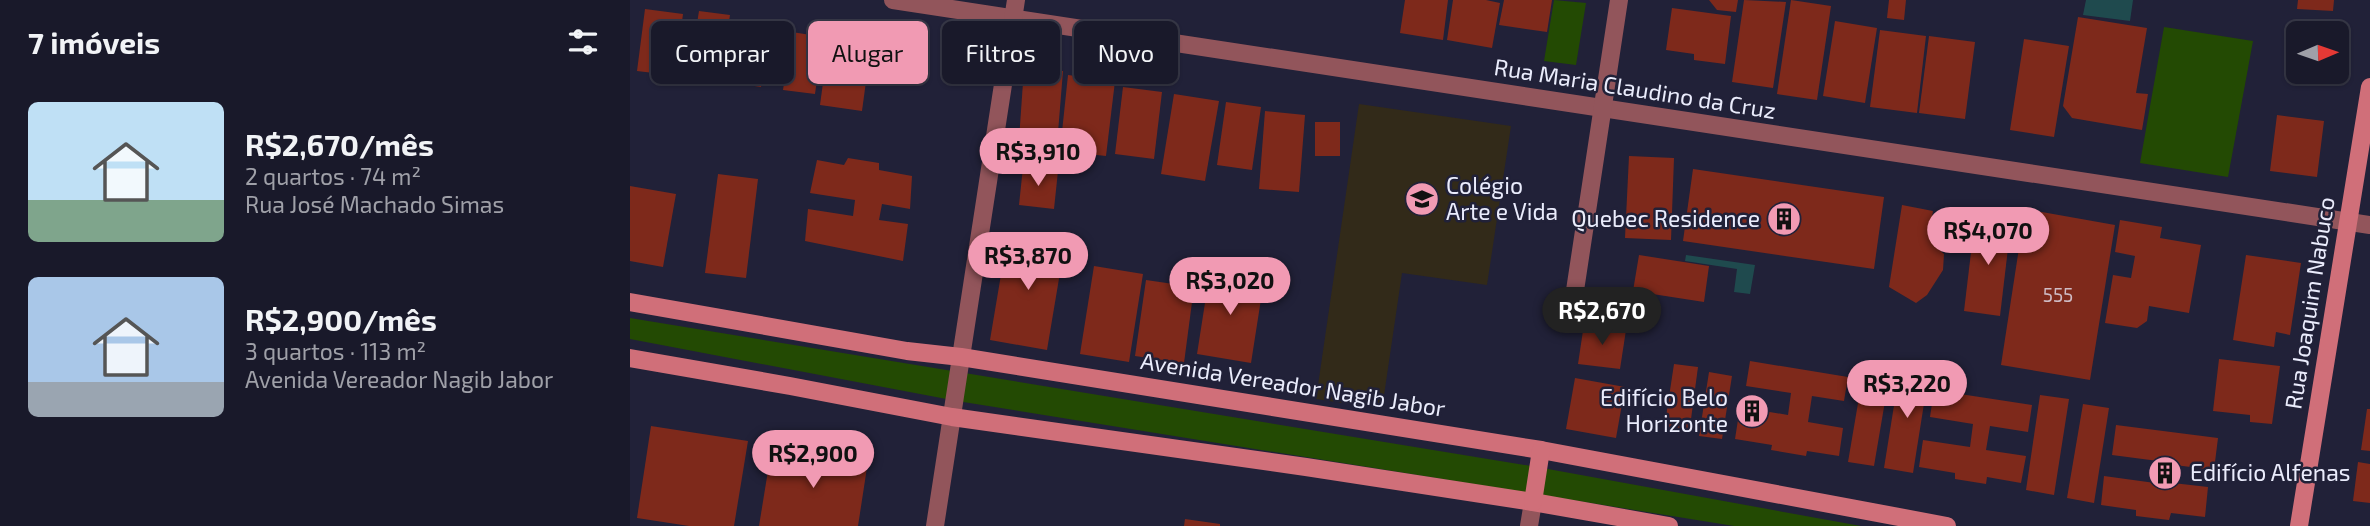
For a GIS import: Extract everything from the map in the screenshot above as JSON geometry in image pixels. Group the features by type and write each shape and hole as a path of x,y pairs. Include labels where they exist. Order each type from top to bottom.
{"main road":[{"name":"Rua Joaquim Nabuco","path":"2298,526 2370,87"},
{"name":"Avenida Vereador Nagib Jabor","path":"630,302 907,351 961,357 1541,450 1947,526"},
{"path":"630,358 952,417 1253,459 1670,526"},
{"path":"1533,502 1541,450"}],"street":[{"name":"Rua Maria Claudino da Cruz","path":"893,0 2370,225"},
{"path":"935,526 1016,0"},
{"path":"1574,296 1619,0"},
{"path":"1529,526 1533,502"}],"shaded area":[{"path":"2086,0 2133,0 2130,21 2083,15"},
{"name":"Colégio Arte e Vida","path":"1359,104 1511,126 1487,285 1402,273 1382,409 1316,399"},
{"path":"1686,255 1755,265 1750,294 1734,292 1737,269 1685,261"}],"green space":[{"path":"1554,0 1586,3 1576,65 1544,61"},
{"path":"2164,27 2253,41 2228,177 2140,163"},
{"path":"630,318 1537,467 1861,526 1734,526 957,401 630,339"}],"building":[{"path":"1405,0 1448,0 1443,40 1400,33"},
{"path":"1453,0 1486,0 1500,3 1492,48 1447,40"},
{"path":"1504,0 1552,0 1547,32 1499,25"},
{"path":"1709,0 1738,0 1736,12 1717,10"},
{"path":"1744,0 1786,2 1773,88 1732,82"},
{"path":"1791,0 1831,6 1817,100 1777,94"},
{"path":"1889,0 1906,0 1904,20 1887,18"},
{"path":"2298,0 2334,0 2333,11 2297,9"},
{"path":"1672,8 1731,16 1725,64 1694,60 1694,54 1666,50"},
{"path":"645,9 683,14 682,21 651,21 651,73 637,71"},
{"path":"699,11 730,15 729,21 697,21"},
{"path":"2078,17 2147,28 2136,93 2148,94 2142,130 2072,118 2063,106"},
{"path":"1835,21 1877,28 1865,103 1823,96"},
{"path":"1880,30 1926,36 1917,113 1870,107"},
{"path":"794,32 808,35 808,84 816,84 815,94 783,90 784,84 794,84"},
{"path":"1929,36 1975,42 1965,119 1919,113"},
{"path":"2024,39 2069,46 2054,137 2010,130"},
{"path":"1060,71 1063,71 1056,157 1018,154 1023,84 1060,84"},
{"path":"1068,75 1074,76 1074,84 1115,84 1106,156 1060,151"},
{"path":"823,84 866,84 862,111 820,105"},
{"path":"1123,87 1162,92 1154,159 1115,154"},
{"path":"1174,94 1219,101 1205,181 1161,174"},
{"path":"1226,102 1261,107 1252,170 1217,165"},
{"path":"1265,111 1305,115 1299,192 1259,189"},
{"path":"2277,115 2324,121 2317,177 2270,171"},
{"path":"1315,122 1340,122 1340,156 1315,156"},
{"path":"1629,156 1674,158 1671,240 1625,238"},
{"path":"848,158 879,163 879,170 912,176 910,209 882,204 879,220 908,224 903,261 805,241 808,209 853,216 855,200 810,193 817,160 844,165"},
{"path":"1023,167 1058,171 1054,209 1019,205"},
{"name":"Quebec Residence","path":"1693,169 1884,197 1874,269 1683,241"},
{"path":"718,174 758,179 746,278 705,273"},
{"path":"630,186 676,194 663,267 630,261"},
{"path":"1902,205 1933,211 1931,223 1941,228 1934,245 1944,254 1943,270 1927,295 1916,303 1889,287"},
{"path":"2025,209 2115,225 2090,380 2001,365"},
{"path":"1975,219 2011,223 2000,316 1964,311"},
{"path":"2120,220 2162,227 2160,238 2201,245 2189,313 2149,306 2147,321 2137,328 2105,323 2113,275 2131,278 2135,256 2115,252"},
{"path":"1008,233 1065,243 1047,350 990,340"},
{"path":"1639,255 1709,266 1704,302 1633,291"},
{"path":"2246,255 2301,263 2290,335 2276,332 2274,347 2233,340"},
{"path":"1094,266 1143,274 1129,362 1080,354"},
{"path":"1210,271 1264,280 1251,363 1197,354"},
{"path":"1146,280 1194,287 1184,363 1135,356"},
{"path":"1584,324 1626,330 1620,369 1578,364"},
{"path":"2219,359 2280,366 2272,424 2250,422 2250,415 2213,411"},
{"name":"Edifício Belo Horizonte","path":"1750,361 1848,377 1844,401 1812,396 1808,422 1843,428 1839,456 1807,451 1806,456 1771,450 1772,445 1735,439 1740,407 1788,415 1791,393 1746,386"},
{"path":"1865,362 1891,366 1874,466 1848,462"},
{"path":"1674,364 1698,367 1689,434 1664,430"},
{"path":"1900,368 1929,372 1913,473 1884,468"},
{"path":"1709,372 1732,376 1722,439 1699,436"},
{"path":"1575,378 1625,387 1616,438 1566,429"},
{"path":"1934,390 2032,405 2028,432 1990,426 1986,450 2026,456 2021,483 1987,477 1986,484 1955,479 1955,473 1919,467 1923,440 1970,447 1973,424 1930,417"},
{"path":"2040,395 2069,399 2054,495 2026,490"},
{"path":"2083,404 2109,408 2094,503 2067,498"},
{"path":"2367,409 2370,409 2370,451 2361,450"},
{"name":"Edifício Alfenas","path":"2116,425 2218,438 2214,470 2175,465 2173,483 2208,487 2205,517 2171,513 2169,520 2136,516 2136,510 2101,505 2104,476 2155,483 2158,461 2112,455"},
{"path":"651,426 748,441 734,526 689,526 637,518"},
{"path":"772,446 868,461 858,526 759,526"},
{"path":"2358,462 2370,464 2370,503 2353,501"},
{"path":"1185,519 1220,524 1220,526 1184,526"}],"place":[{"name":"Colégio Arte e Vida","path":"1422,199"},
{"name":"Quebec Residence","path":"1784,219"},
{"name":"Edifício Belo Horizonte","path":"1752,411"},
{"name":"Edifício Alfenas","path":"2165,473"}]}
